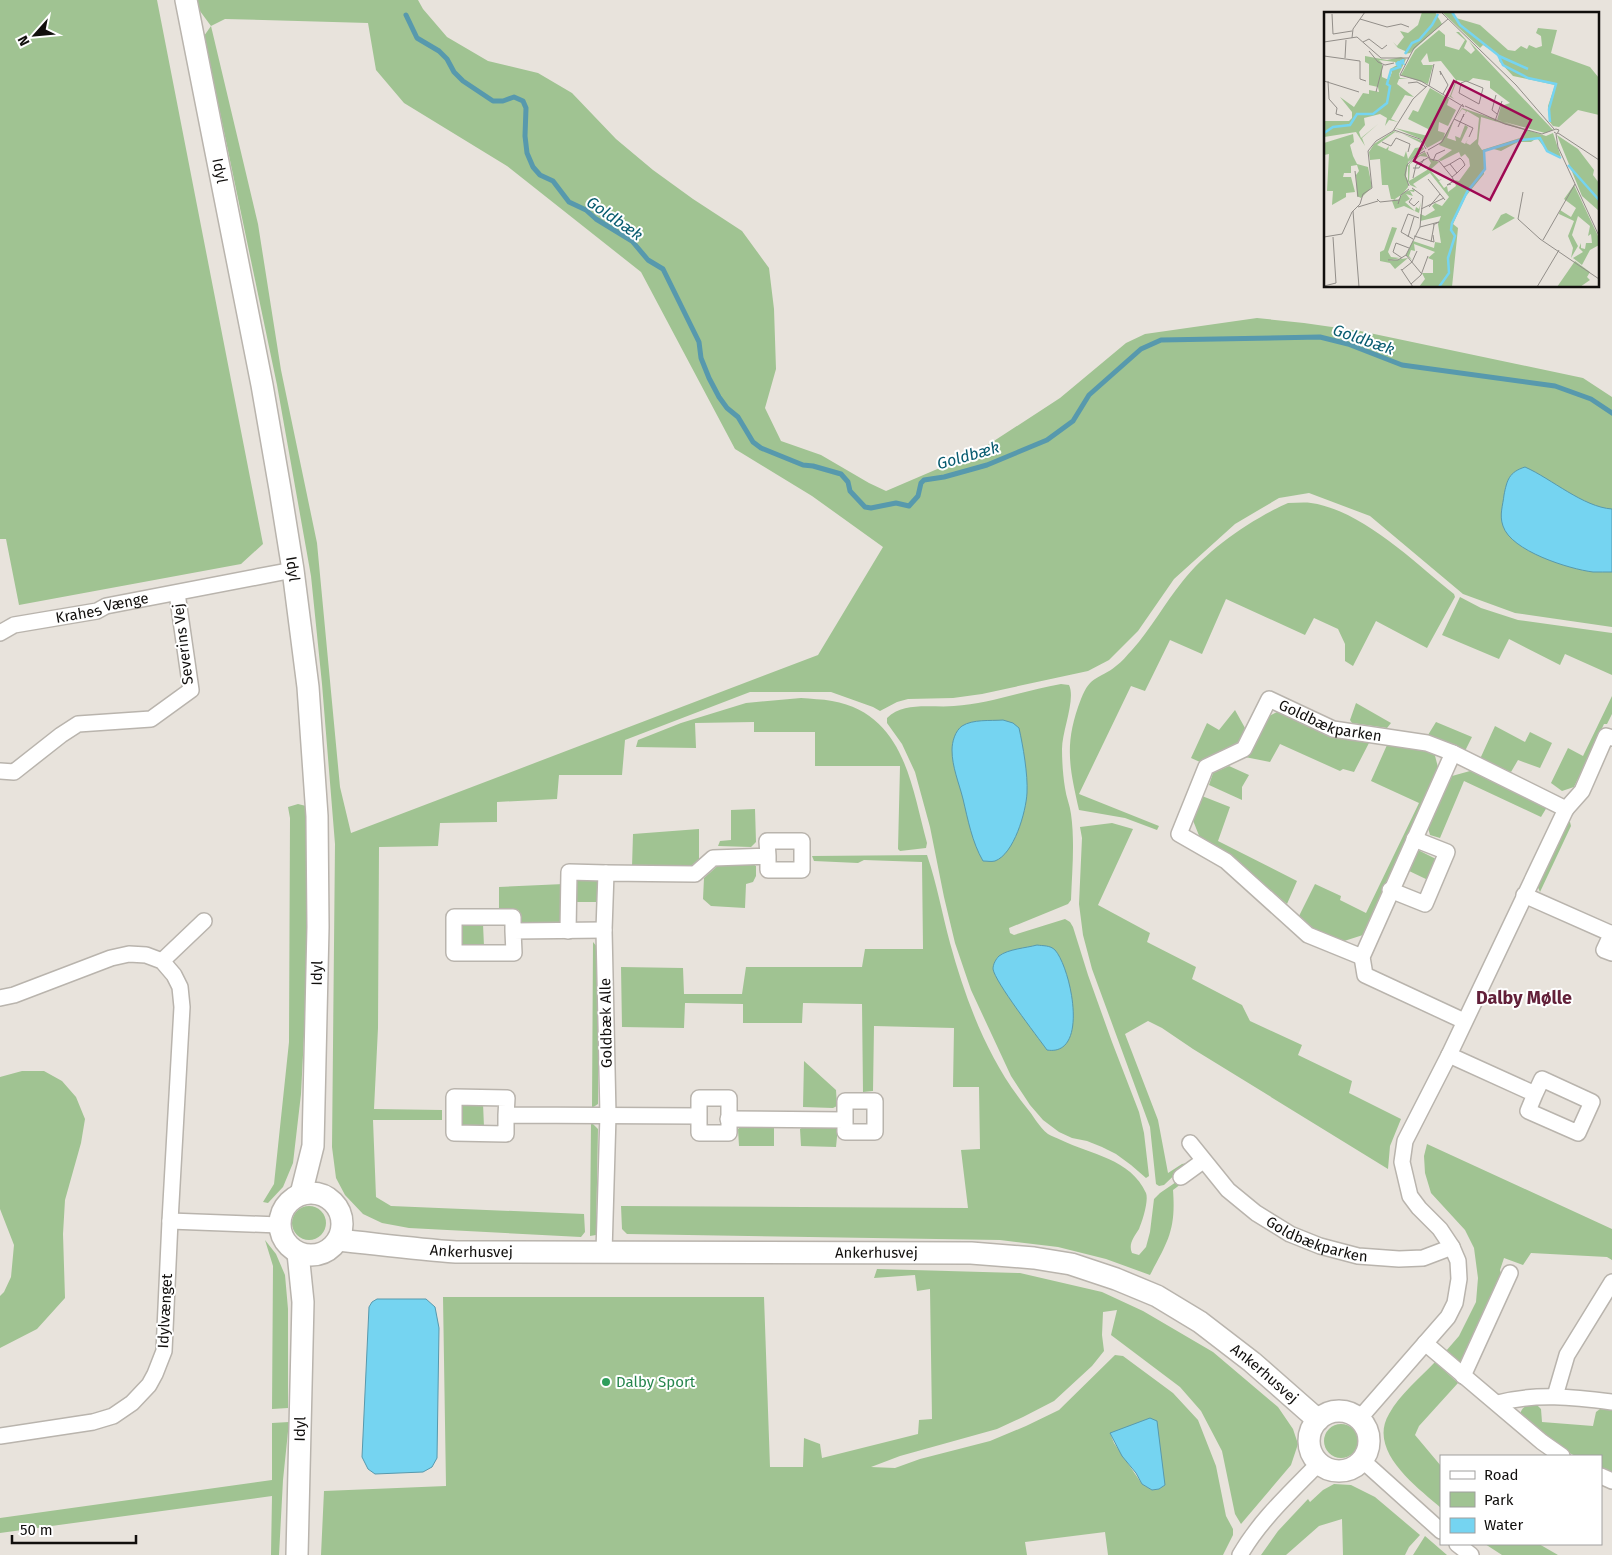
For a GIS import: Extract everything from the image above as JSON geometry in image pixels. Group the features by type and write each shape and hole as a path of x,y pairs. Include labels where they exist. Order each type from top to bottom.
{"street":[{"name":"Idyl","path":"186,0 262,385 293,570 308,687 317,816 318,927 313,1146 301,1194"},
{"name":"Krahes Vænge","path":"0,633 14,625 97,611 106,606 293,570"},
{"name":"Severins Vej","path":"0,771 14,772 60,735 78,724 151,719 191,690 177,593"},
{"name":"Goldbækparken","path":"1362,957 1308,935 1226,861 1179,834 1206,767 1244,749 1269,699 1333,729 1427,743 1566,809"},
{"path":"1359,1419 1448,1317 1455,1303 1459,1279 1458,1261 1452,1247 1440,1229 1410,1196 1402,1162 1406,1141 1566,809 1582,791 1606,736 1612,738"},
{"path":"1453,754 1390,890 1362,957 1365,975 1464,1021"},
{"path":"1390,890 1425,904 1447,852 1414,839"},
{"path":"568,930 569,872 695,874 713,858 768,856"},
{"name":"Goldbæk Alle","path":"604,1252 608,1115 604,930 606,873"},
{"path":"1524,894 1612,933 1604,950 1612,953"},
{"path":"454,917 513,917 513,931 514,954 454,953 454,917"},
{"path":"0,998 14,995 111,958 128,954 146,955 162,961 204,922"},
{"path":"513,931 604,930"},
{"name":"Idylvænget","path":"0,1436 93,1422 113,1416 132,1403 149,1385 164,1351 182,1007 180,988 174,975 162,961"},
{"path":"1449,1055 1535,1094"},
{"path":"699,1098 729,1098 729,1133 699,1133 699,1116 699,1098"},
{"path":"506,1115 699,1116"},
{"path":"728,1119 845,1120"},
{"name":"Goldbækparken","path":"1190,1143 1228,1190 1256,1213 1290,1234 1320,1246 1358,1256 1399,1260 1423,1258 1452,1247"},
{"name":"Idyl","path":"313,1146 326,1196"},
{"path":"1181,1177 1203,1161"},
{"path":"314,1192 326,1196 338,1207 334,1238 310,1256 298,1253 288,1246 282,1237 279,1225 280,1215 292,1198 301,1194 314,1192"},
{"path":"170,1221 279,1225"},
{"name":"Idyl","path":"303,1302 334,1238"},
{"name":"Ankerhusvej","path":"334,1238 419,1250 456,1252 971,1253 1034,1258 1071,1264 1116,1279 1157,1296 1200,1322 1252,1362 1318,1420"},
{"name":"Idyl","path":"297,1555 303,1302 298,1253"},
{"path":"1462,1376 1510,1273"},
{"path":"1556,1396 1567,1355 1612,1282"},
{"path":"1425,1343 1462,1376 1561,1455"},
{"path":"1498,1403 1514,1399 1556,1396 1612,1402"},
{"path":"1339,1411 1350,1413 1359,1419 1366,1428 1369,1439 1367,1450 1362,1460 1346,1470 1336,1471 1319,1463 1313,1456 1309,1437 1312,1428 1318,1420 1328,1414 1339,1411"},
{"path":"1362,1460 1440,1530"},
{"path":"1240,1555 1261,1524 1319,1463"},
{"path":"1458,1545 1471,1555"}],"green space":[{"path":"0,0 157,0 263,544 241,564 19,605 6,539 0,539"},
{"path":"194,0 418,0 423,9 447,37 488,61 538,73 572,93 616,139 653,170 742,231 769,268 774,309 776,369 765,408 781,441 821,455 886,491 977,452 1060,398 1126,343 1145,334 1257,318 1360,331 1583,378 1612,397 1612,627 1515,613 1463,594 1370,516 1309,493 1279,498 1235,524 1174,579 1138,631 1109,660 1088,671 982,694 953,698 908,699 897,702 880,711 831,692 750,692 625,740 622,775 559,775 557,799 497,802 497,822 440,823 438,846 379,847 378,1028 374,1109 442,1110 442,1120 373,1120 376,1197 391,1206 584,1214 585,1232 581,1237 409,1228 382,1223 363,1214 345,1195 336,1178 332,1147 335,844 311,576 277,385 204,36 211,26","holes":["225,19 368,23 376,70 404,103 507,166 641,272 735,449 812,496 883,547 818,655 351,833 340,787 317,543 281,370 258,224 211,26"]},
{"path":"1288,503 1311,503 1349,516 1405,553 1454,594 1455,597 1427,648 1376,621 1353,666 1345,661 1345,644 1338,629 1314,618 1305,635 1226,599 1202,654 1170,640 1145,691 1131,686 1079,794 1159,826 1157,830 1125,818 1079,810 1071,767 1070,742 1081,699 1088,685 1118,664 1139,642 1182,582 1204,558 1230,536"},
{"path":"1460,597 1481,608 1518,620 1612,633 1612,675 1565,654 1560,665 1509,639 1499,659 1442,635"},
{"path":"1061,684 1069,685 1071,691 1062,749 1064,783 1073,835 1071,900 1068,904 1009,928 1010,933 1014,935 1065,919 1073,927 1088,975 1139,1112 1144,1133 1149,1176 1146,1178 1116,1154 1087,1141 1072,1138 1059,1132 1043,1120 1030,1105 1011,1076 971,990 955,943 930,827 915,772 902,744 887,723 887,718 894,713 910,707 967,705"},
{"path":"1612,696 1612,714 1607,724 1604,724 1574,787 1562,791 1551,783 1568,748 1583,756"},
{"path":"801,698 832,701 856,708 875,720 889,736 901,755 909,776 927,843 926,848 900,851 898,849 900,766 815,766 815,732 754,732 754,722 695,723 696,748 636,747 638,740 681,723 746,703"},
{"path":"1356,703 1391,723 1387,728 1352,723 1350,720"},
{"path":"1235,710 1245,728 1239,742 1200,762 1191,758 1207,723 1219,730"},
{"path":"1279,711 1370,741 1354,772 1343,769 1340,771 1280,744 1270,762 1245,757 1249,753 1267,717"},
{"path":"1436,722 1472,737 1464,753 1428,735"},
{"path":"1495,726 1525,742 1530,732 1552,743 1540,768 1518,760 1511,772 1480,759"},
{"path":"1387,745 1434,752 1439,771 1363,935 1341,942 1312,928 1299,916 1315,884 1341,896 1340,900 1366,913 1419,803 1371,781"},
{"path":"1229,766 1249,775 1242,787 1242,800 1209,785 1213,773"},
{"path":"1470,771 1547,807 1541,817 1464,781 1440,838 1430,835 1428,828 1452,776"},
{"path":"1202,796 1230,807 1218,841 1297,881 1287,904 1232,857 1200,838 1192,818"},
{"path":"298,804 306,806 310,919 301,1094 293,1163 283,1187 268,1203 263,1202 274,1184 289,1042 290,818 288,807"},
{"path":"755,809 756,842 751,847 718,846 720,841 731,840 731,810"},
{"path":"1566,822 1570,822 1571,826 1540,892 1536,883"},
{"path":"1112,823 1133,829 1098,905 1150,933 1147,942 1196,967 1192,979 1242,1005 1250,1021 1302,1045 1298,1055 1352,1081 1349,1093 1401,1119 1390,1146 1388,1169 1148,1021 1125,1034 1158,1120 1168,1173 1187,1163 1164,1185 1159,1186 1156,1184 1150,1127 1092,969 1083,935 1079,904 1082,838 1080,827"},
{"path":"699,829 699,859 689,868 632,867 633,834"},
{"path":"1418,850 1438,860 1428,880 1407,870"},
{"path":"927,855 963,986 989,1050 1012,1089 1048,1134 1120,1165 1130,1172 1146,1193 1147,1201 1143,1217 1131,1244 1132,1253 1139,1255 1146,1247 1154,1199 1179,1180 1181,1184 1173,1190 1172,1226 1162,1253 1150,1275 1106,1259 1058,1247 1000,1240 627,1234 622,1229 621,1206 968,1208 961,1150 980,1149 979,1087 953,1087 954,1028 874,1026 873,1091 863,1092 862,1004 803,1003 802,1023 743,1023 743,1004 685,1003 684,1028 622,1027 621,967 683,968 684,994 742,994 746,967 862,967 865,949 923,949 922,862 864,860 858,863 814,861 812,856"},
{"path":"722,862 750,862 756,866 756,876 753,882 746,884 745,908 711,906 703,899 704,878"},
{"path":"599,880 599,902 577,902 577,881"},
{"path":"564,884 562,920 556,925 522,926 518,922 519,910 499,909 499,887"},
{"path":"463,924 483,924 484,946 463,947"},
{"path":"593,942 598,948 598,1104 592,1108"},
{"path":"804,1061 836,1090 837,1106 833,1108 803,1107"},
{"path":"22,1071 44,1071 62,1081 76,1097 85,1119 81,1143 65,1200 63,1234 65,1298 37,1329 0,1348 0,1296 11,1277 14,1245 0,1209 0,1077"},
{"path":"461,1103 483,1103 484,1127 461,1126"},
{"path":"591,1122 598,1129 596,1235 590,1236"},
{"path":"808,1123 835,1124 838,1127 836,1147 801,1146 800,1129"},
{"path":"744,1124 769,1124 774,1128 774,1146 739,1146 738,1129"},
{"path":"1427,1144 1612,1229 1612,1260 1607,1257 1531,1253 1523,1265 1504,1258 1500,1270 1503,1280 1463,1360 1459,1362 1446,1351 1459,1336 1476,1302 1478,1278 1474,1248 1465,1230 1431,1193 1425,1173 1424,1156"},
{"path":"309,1206 316,1207 321,1211 325,1216 325,1230 321,1235 316,1239 309,1240 302,1239 297,1235 293,1230 292,1223 293,1216 297,1211 302,1207"},
{"path":"265,1240 276,1254 285,1275 288,1309 288,1408 272,1409 273,1266"},
{"path":"877,1269 1020,1273 1102,1292 1143,1311 1213,1352 1278,1407 1293,1429 1298,1444 1291,1465 1241,1524 1235,1514 1222,1451 1201,1411 1180,1387 1111,1335 1117,1310 1103,1312 1102,1335 1104,1351 1092,1366 1054,1401 997,1429 900,1456 871,1467 895,1468 920,1459 990,1441 1026,1426 1059,1410 1115,1355 1123,1356 1173,1393 1198,1420 1216,1466 1226,1516 1233,1529 1233,1535 1223,1555 1108,1555 1105,1532 1025,1542 1027,1555 321,1555 324,1491 446,1486 443,1297 764,1297 770,1467 803,1467 804,1438 820,1444 822,1458 918,1434 919,1420 932,1419 930,1289 917,1291 915,1275 874,1278","holes":["1110,1433 1165,1485 1159,1489 1152,1490 1142,1484 1114,1443"]},
{"path":"1435,1362 1458,1383 1419,1426 1415,1435 1440,1465 1440,1507 1408,1479 1389,1454 1384,1441 1384,1428 1389,1414 1404,1393"},
{"path":"1536,1404 1541,1409 1542,1422 1593,1426 1596,1412 1600,1409 1612,1410 1612,1473 1602,1468 1602,1455 1574,1455 1541,1435 1520,1414 1524,1407"},
{"path":"289,1422 283,1480 279,1555 271,1555 272,1496 0,1533 0,1518 272,1480 272,1423"},
{"path":"1341,1424 1348,1425 1353,1429 1357,1434 1357,1448 1353,1453 1348,1457 1341,1458 1334,1457 1329,1453 1325,1448 1324,1441 1325,1434 1329,1429 1334,1425"},
{"path":"1334,1484 1351,1485 1375,1497 1420,1535 1409,1547 1405,1555 1343,1555 1342,1519 1319,1526 1286,1555 1261,1555 1278,1531 1308,1499 1310,1502 1323,1490"},
{"path":"1425,1536 1447,1555 1413,1555"},
{"path":"1487,1545 1541,1545 1558,1555 1502,1555"}],"water":[{"path":"1525,467 1579,498 1601,507 1612,509 1612,572 1593,572 1556,563 1529,551 1508,535 1501,518 1505,490 1512,474"},
{"path":"1003,720 1013,723 1019,728 1026,769 1026,801 1018,832 1008,850 995,861 983,861 973,839 953,763 952,750 954,737 962,726 976,721"},
{"path":"1037,945 1049,946 1055,950 1067,974 1071,991 1073,1026 1069,1040 1060,1048 1047,1050 1008,997 995,976 993,969 999,956 1012,950"},
{"path":"377,1299 426,1299 435,1307 439,1328 437,1458 432,1467 423,1472 375,1474 368,1469 362,1457 369,1307"},
{"path":"1150,1418 1157,1421 1165,1485 1159,1489 1152,1490 1142,1484 1136,1473 1122,1456 1110,1433"}],"waterway":[{"name":"Goldbæk","path":"406,15 417,38 439,51 463,81 493,101 503,101 514,97 523,101 526,108 525,136 527,153 533,167 540,175 553,181 569,202 586,210 596,219 632,241 648,260 663,269 699,342 701,358 709,378 719,397 727,408 738,417 753,442 761,448 803,465 841,474 848,482 850,491 865,507 871,508 896,503 909,506 918,496 921,483 924,480 944,477 987,465 1047,440 1073,421 1089,395 1141,349 1161,340 1320,337 1348,344 1402,365 1555,386 1591,399 1612,413"}],"place":[{"name":"Dalby Sport","path":"606,1382"}],"district":[{"name":"Dalby Mølle","path":"1524,998"}]}
